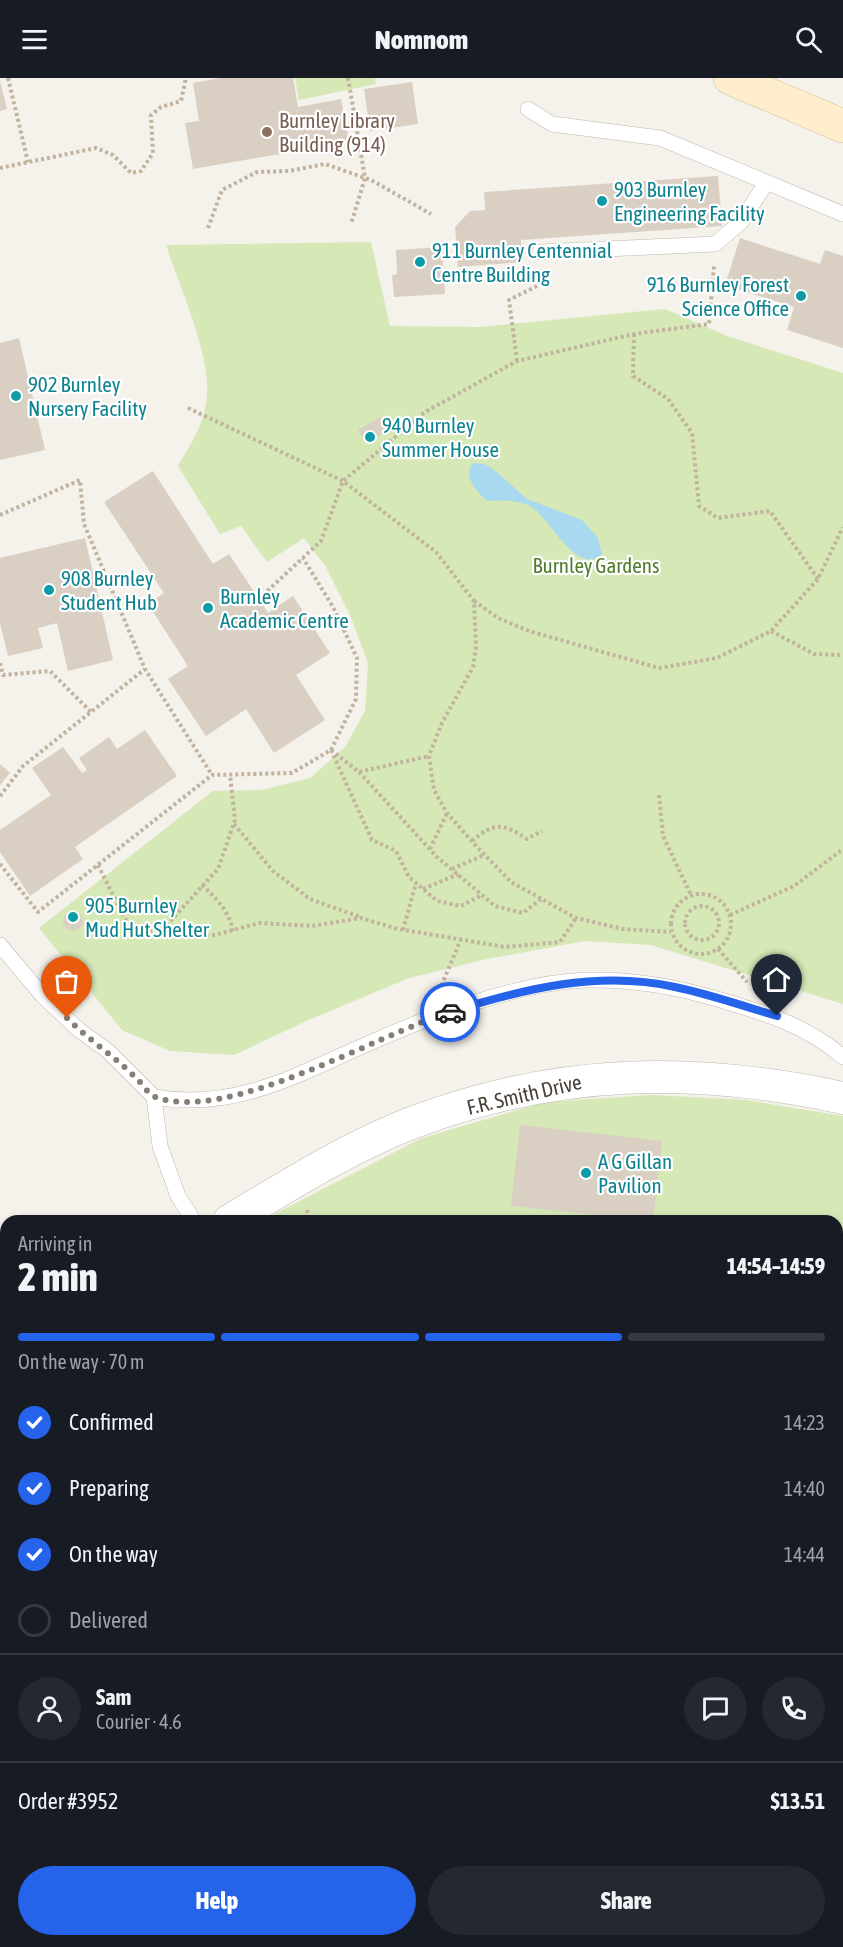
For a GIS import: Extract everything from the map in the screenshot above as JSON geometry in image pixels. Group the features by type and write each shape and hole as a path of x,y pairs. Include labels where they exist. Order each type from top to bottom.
{"street":[{"path":"730,78 843,126"},
{"name":"F.R. Smith Drive","path":"240,1215 352,1150 413,1122 492,1098 539,1088 610,1077 732,1079 843,1098"}],"lane":[{"path":"528,108 552,124 660,138 843,214"},
{"path":"540,252 715,244 741,222 766,183"},
{"path":"0,945 42,995 79,1030 108,1051 154,1097 180,1101 240,1096 276,1084 428,1019 537,987 585,980 674,986 777,1016 843,1057"},
{"path":"154,1097 160,1146 178,1196 190,1215"}],"path":[{"path":"8,78 28,162"},
{"path":"0,168 96,148 113,155 131,173 141,171 153,153 151,115 161,107 181,101 186,78"},
{"path":"348,78 365,178 351,224"},
{"path":"208,228 222,190 257,172 289,171 325,164 365,178 431,213"},
{"path":"263,595 321,541 343,481 425,412 518,361 634,334 710,324 715,244"},
{"path":"518,361 509,300 543,283 540,252"},
{"path":"634,334 633,376 668,399 692,433 699,507 718,518 770,511 818,579"},
{"path":"188,408 343,481 436,552 474,601 498,618 529,631 659,668 717,658 771,631 818,579 843,526"},
{"path":"0,515 80,480 84,524 145,669 212,775"},
{"path":"0,864 38,912 212,775 292,773 331,750 356,699 357,658 333,607 303,558"},
{"path":"474,601 476,647 473,668 442,723 429,756 434,790 447,813 511,882 576,918 623,930 671,932"},
{"path":"771,631 814,654 843,655"},
{"path":"0,663 3,675 50,672 91,712"},
{"path":"0,796 23,766 145,669"},
{"path":"331,750 359,772 430,849 495,906 523,913 541,899"},
{"path":"331,750 372,840 396,850 409,877 437,901 461,906 482,895"},
{"path":"359,772 429,756"},
{"path":"165,927 218,869 234,823 230,775"},
{"path":"659,795 663,836 691,895"},
{"path":"430,849 447,813"},
{"path":"234,823 273,871 310,899 403,930 505,947 560,942 576,918"},
{"path":"472,841 487,828 508,827 527,839 542,831"},
{"path":"730,915 794,886 843,849"},
{"path":"452,869 484,855"},
{"path":"98,865 125,919 142,933 165,927 210,936 260,923 312,926 362,918"},
{"path":"423,889 458,874"},
{"path":"403,930 416,883"},
{"path":"202,885 217,898 231,918 233,931"},
{"path":"691,895 710,895 726,906 730,915 731,924 725,942 709,953 690,953 682,948 671,932 672,914 683,900 691,895"},
{"path":"696,908 712,910 718,918 716,933 702,941 693,938 686,930 688,914 696,908"},
{"path":"428,1019 461,939"}],"green space":[{"path":"295,78 375,78 376,84 299,100"},
{"name":"Burnley Gardens","path":"371,242 390,326 479,327 665,309 727,336 843,373 843,1004 651,945 585,941 487,959 409,978 304,1022 234,1055 170,1051 122,1030 39,928 213,791 262,790 310,778 345,747 365,711 368,663 350,615 326,567 304,538 267,562 241,526 220,534 178,466 204,414 207,377 199,339 166,245"},
{"path":"652,1095 746,1100 843,1116 843,1215 273,1215 422,1138 545,1102"}],"water":[{"path":"473,463 485,464 494,470 527,499 582,520 598,538 602,555 592,559 582,558 562,541 536,510 524,503 487,501 472,484 469,473"}],"building":[{"name":"Burnley Library Building (914)","path":"220,78 293,78 298,107 341,99 349,142 193,169 185,123 199,121 193,83"},
{"path":"0,81 7,109 0,111"},
{"path":"412,82 418,124 370,131 364,89"},
{"name":"903 Burnley Engineering Facility","path":"718,176 722,226 521,240 522,262 458,267 455,227 470,211 485,210 484,192"},
{"name":"916 Burnley Forest Science Office","path":"740,238 820,264 825,250 843,256 843,348 787,330 794,307 725,285"},
{"name":"911 Burnley Centennial Centre Building","path":"442,247 445,294 394,297 392,275 397,274 396,250"},
{"name":"902 Burnley Nursery Facility","path":"19,338 45,450 0,460 0,343"},
{"name":"940 Burnley Summer House","path":"380,417 389,430 367,443 358,430"},
{"name":"Burnley Academic Centre","path":"153,471 213,564 229,554 268,613 293,596 330,653 296,675 325,720 274,753 246,709 206,736 168,679 188,666 148,604 164,593 104,502"},
{"name":"908 Burnley Student Hub","path":"85,538 113,660 68,671 57,623 38,628 43,648 8,656 0,623 0,558"},
{"path":"145,730 177,776 75,847 83,859 30,896 0,852 0,830 51,795 32,768 63,747 82,773 87,770 79,758 109,737 117,749"},
{"path":"0,764 10,773 0,785"},
{"name":"905 Burnley Mud Hut Shelter","path":"73,911 80,914 83,921 80,928 73,931 66,928 63,921 66,914"},
{"name":"A G Gillan Pavilion","path":"520,1125 662,1141 654,1215 596,1215 511,1206"}],"way so far":[{"path":"67,1018 79,1030 108,1051 154,1097 180,1101 240,1096 276,1084 399,1030 450,1012"}],"place":[{"name":"Burnley Library Building (914)","path":"267,132"},
{"name":"903 Burnley Engineering Facility","path":"602,201"},
{"name":"911 Burnley Centennial Centre Building","path":"420,262"},
{"name":"916 Burnley Forest Science Office","path":"801,296"},
{"name":"902 Burnley Nursery Facility","path":"16,396"},
{"name":"940 Burnley Summer House","path":"370,437"},
{"name":"908 Burnley Student Hub","path":"49,590"},
{"name":"Burnley Academic Centre","path":"208,608"},
{"name":"905 Burnley Mud Hut Shelter","path":"73,917"},
{"name":"A G Gillan Pavilion","path":"586,1173"}],"route":[{"path":"450,1012 537,987 585,980 674,986 777,1016"}]}
